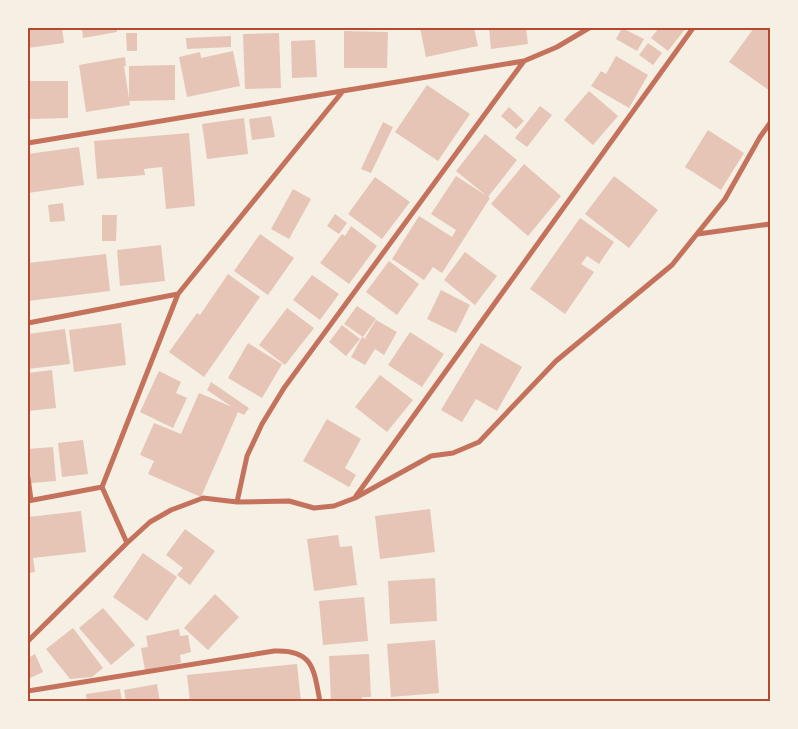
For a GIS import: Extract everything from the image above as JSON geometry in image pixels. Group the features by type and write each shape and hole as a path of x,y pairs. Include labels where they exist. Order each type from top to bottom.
{"street":[{"path":"28,143 524,61 557,47 589,28"},
{"path":"355,498 693,28"},
{"path":"237,502 247,456 262,424 284,388 524,61"},
{"path":"127,543 102,487 178,294 343,91"},
{"path":"28,641 127,543 150,522 171,510 202,498 237,502 289,501 314,508 334,506 355,498 431,456 453,453 479,442 556,361 672,265 725,199 770,123"},
{"path":"698,234 770,224"},
{"path":"28,323 178,294"},
{"path":"28,477 29,500 102,487"},
{"path":"28,691 289,650 302,655 311,665 315,675 320,702"}],"building":[{"path":"28,28 62,28 64,43 28,48"},
{"path":"82,28 117,28 117,32 83,38"},
{"path":"420,28 474,28 478,46 426,57"},
{"path":"489,28 526,28 528,44 491,49"},
{"path":"622,28 644,39 637,51 616,39"},
{"path":"659,28 686,28 668,51 651,38"},
{"path":"754,28 770,28 770,91 729,62"},
{"path":"344,31 388,32 387,68 344,68"},
{"path":"126,33 137,33 137,51 127,51"},
{"path":"279,33 281,88 245,89 243,34"},
{"path":"231,36 231,47 187,49 186,38"},
{"path":"315,40 317,77 292,78 291,41"},
{"path":"648,43 662,53 653,65 639,55"},
{"path":"233,51 240,86 187,97 179,57 200,52 201,58"},
{"path":"616,56 648,75 629,108 591,86 601,71 606,74"},
{"path":"125,57 126,66 124,66 130,105 86,112 79,65"},
{"path":"175,65 175,100 129,101 129,66"},
{"path":"28,81 68,81 68,118 28,119"},
{"path":"427,85 470,114 438,161 395,132"},
{"path":"589,91 618,116 593,145 564,120"},
{"path":"540,106 552,115 527,147 515,138"},
{"path":"509,107 524,121 516,129 501,116"},
{"path":"271,116 275,137 252,140 249,119"},
{"path":"244,118 248,154 207,159 202,124"},
{"path":"383,122 393,127 371,173 361,169"},
{"path":"708,130 744,153 721,190 685,167"},
{"path":"189,133 195,206 166,209 162,167 144,169 145,175 97,179 94,141"},
{"path":"485,134 517,160 488,197 456,171"},
{"path":"79,147 84,185 28,193 28,154"},
{"path":"524,164 561,196 528,236 491,204"},
{"path":"456,176 490,198 442,273 433,267 424,280 392,259 419,216 452,237 456,230 431,214"},
{"path":"614,176 658,210 629,248 585,214"},
{"path":"375,177 410,202 382,239 348,214"},
{"path":"293,189 311,199 289,239 271,229"},
{"path":"63,203 65,221 50,222 48,205"},
{"path":"335,214 347,223 339,234 327,226"},
{"path":"102,215 117,215 116,241 102,241"},
{"path":"580,218 614,242 599,264 587,256 581,264 594,272 565,314 530,289"},
{"path":"351,226 377,246 349,284 320,263 342,234 345,236"},
{"path":"260,234 294,258 268,295 234,271"},
{"path":"161,245 165,281 120,286 117,250"},
{"path":"465,252 497,276 475,305 444,280"},
{"path":"106,254 110,291 28,301 28,263"},
{"path":"389,261 419,284 397,315 366,292"},
{"path":"228,274 260,297 204,377 169,352 197,313 200,315"},
{"path":"312,275 339,294 320,320 293,300"},
{"path":"441,290 470,305 456,333 427,319"},
{"path":"357,306 376,319 363,337 344,324"},
{"path":"287,308 314,328 285,365 259,345"},
{"path":"376,320 397,332 384,355 375,349 365,365 351,357 362,337 367,340 365,338"},
{"path":"121,323 126,365 74,372 69,330"},
{"path":"342,325 360,339 346,356 329,342"},
{"path":"65,329 70,364 28,369 28,334"},
{"path":"410,332 444,354 422,387 388,365"},
{"path":"248,343 282,364 262,398 228,378"},
{"path":"481,343 522,367 497,411 476,399 462,422 441,410"},
{"path":"52,370 56,408 28,411 28,373"},
{"path":"159,371 181,382 176,393 187,398 173,428 140,412"},
{"path":"380,375 413,400 387,432 355,407"},
{"path":"211,382 249,408 244,415 238,412 201,497 148,474 154,461 140,455 154,423 181,434 199,393 232,407 207,390"},
{"path":"327,419 361,439 345,468 356,475 349,487 303,461"},
{"path":"83,440 88,474 62,477 58,443"},
{"path":"53,447 56,481 31,483 28,449"},
{"path":"430,509 435,552 380,559 375,516"},
{"path":"81,511 86,552 33,558 35,572 28,573 28,517"},
{"path":"185,529 215,551 190,585 177,575 183,568 166,555"},
{"path":"338,535 340,547 352,546 357,585 314,591 307,539"},
{"path":"143,553 177,577 147,621 113,597"},
{"path":"435,578 437,621 390,624 388,581"},
{"path":"215,594 239,617 208,650 184,628"},
{"path":"364,597 368,641 323,645 319,601"},
{"path":"103,608 135,645 111,665 79,628"},
{"path":"73,628 103,668 92,677 70,679 46,649"},
{"path":"179,629 180,636 188,635 191,652 180,655 181,663 145,670 141,648 148,647 146,636"},
{"path":"435,640 439,693 391,697 387,644"},
{"path":"35,654 43,672 30,678 28,658"},
{"path":"369,654 371,697 362,697 362,702 331,702 329,656"},
{"path":"297,664 301,702 190,702 187,675"},
{"path":"157,684 160,702 126,702 124,690"},
{"path":"120,689 122,702 87,702 86,694"}]}
